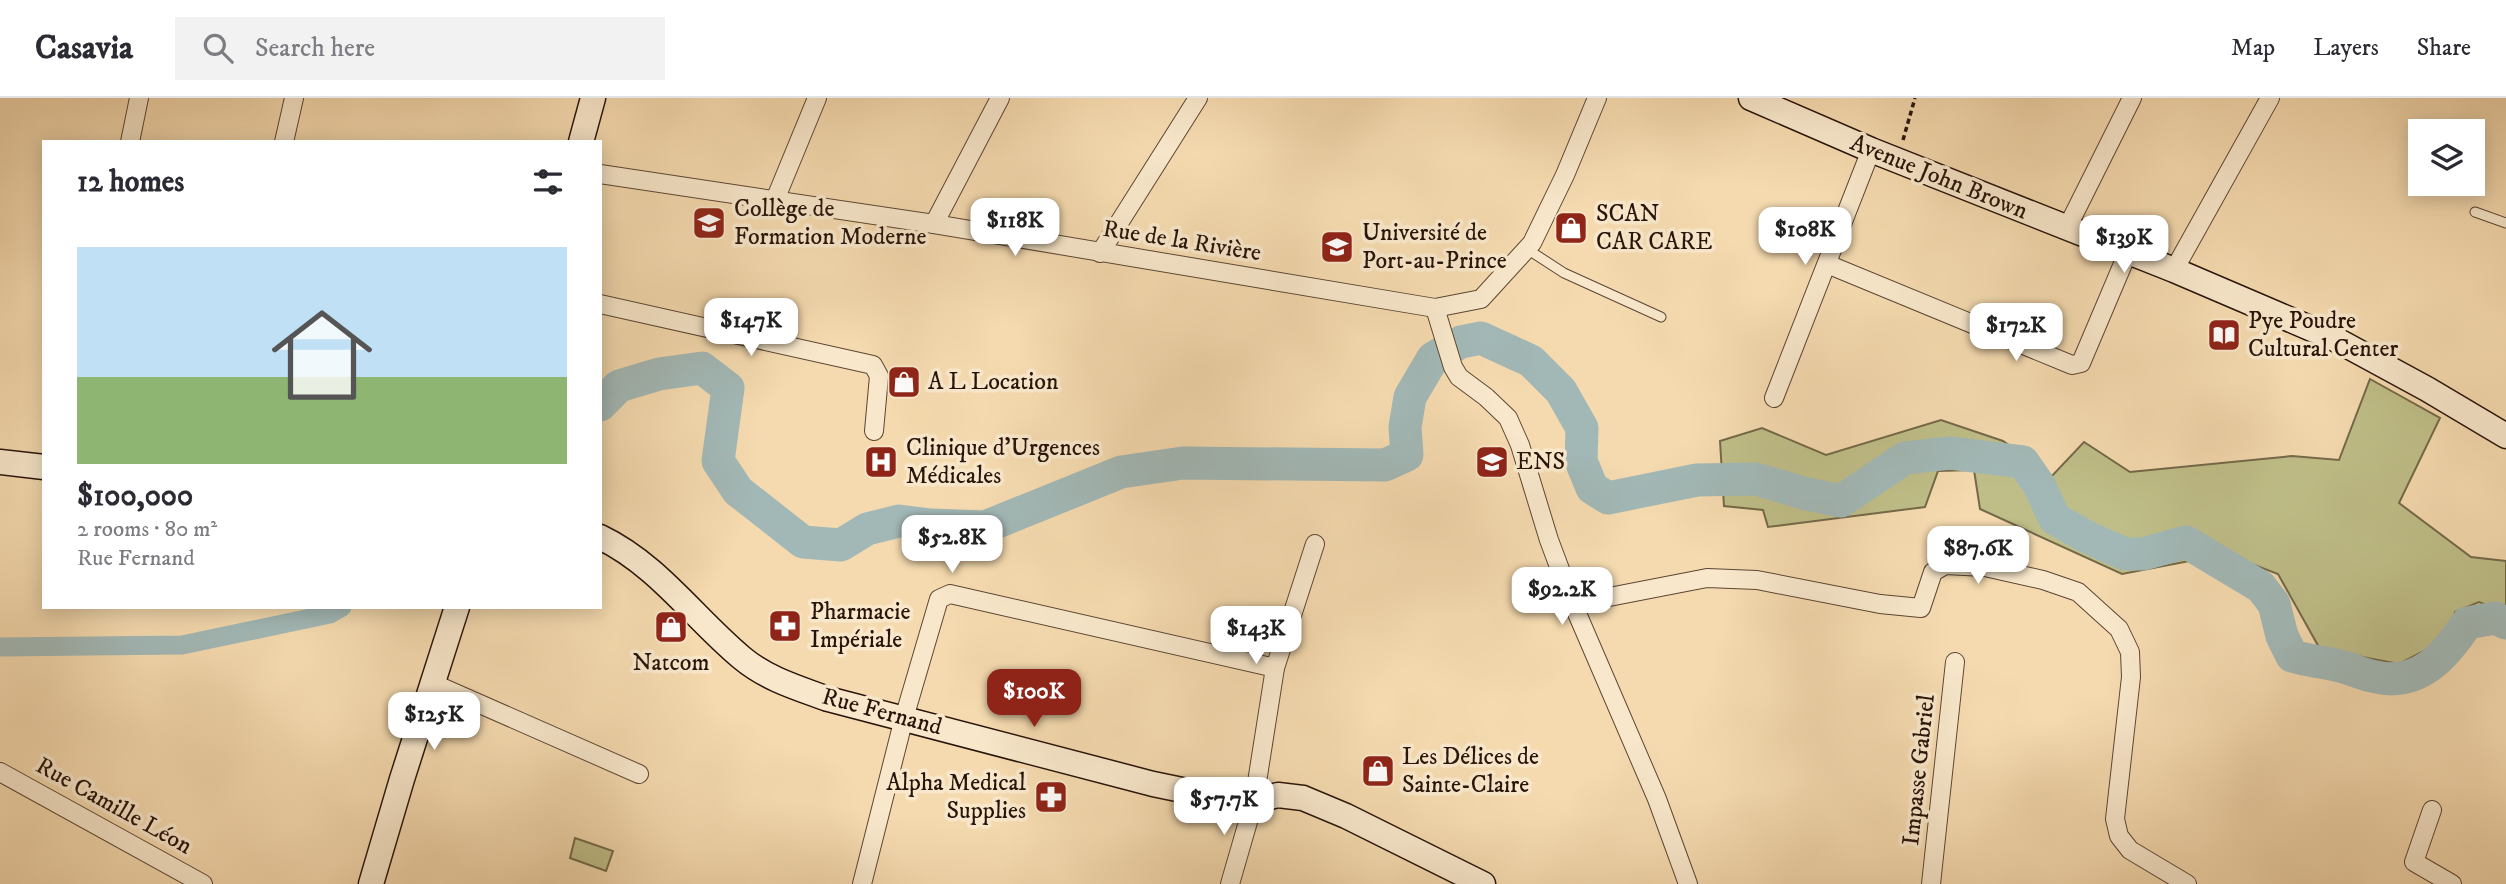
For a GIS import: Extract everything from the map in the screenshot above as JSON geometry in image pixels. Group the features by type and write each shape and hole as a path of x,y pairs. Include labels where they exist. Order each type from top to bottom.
{"street":[{"path":"130,140 139,98"},
{"path":"284,140 294,98"},
{"path":"582,140 593,98"},
{"path":"775,200 817,98"},
{"path":"934,224 1000,98"},
{"path":"1100,253 1198,98"},
{"name":"Rue de la Rivière","path":"602,174 934,224 1435,308 1481,299 1532,243 1565,175 1597,98"},
{"name":"Avenue John Brown","path":"1751,98 1898,161 2175,270 2333,338 2427,388 2506,436"},
{"path":"2067,228 2132,98"},
{"path":"2175,270 2270,98"},
{"path":"1774,398 1871,150"},
{"path":"1827,264 2072,365 2081,363 2127,252"},
{"path":"602,304 873,365 878,376 874,430"},
{"path":"1435,308 1452,367 1459,377 1508,418 1520,445 1549,540 1573,604 1657,799 1688,884"},
{"path":"0,462 42,467"},
{"name":"Rue Fernand","path":"602,538 624,548 666,582 743,659 777,681 828,699 1153,784 1221,798 1254,801 1278,795 1303,798 1346,816 1483,884"},
{"path":"1230,884 1254,801 1275,668 1315,544"},
{"path":"1573,604 1707,578 1757,580 1880,604 1921,608 1933,572 1945,565 1985,567 2042,580 2078,592 2119,629 2130,652 2131,677 2115,819 2119,836 2130,850 2180,882"},
{"path":"862,884 904,719 939,599 950,594 1275,668"},
{"path":"376,883 432,683 456,609"},
{"name":"Impasse Gabriel","path":"1931,884 1955,662"},
{"path":"432,683 639,774"},
{"name":"Rue Camille Léon","path":"0,772 203,884"},
{"path":"2432,810 2414,862 2452,884"}],"lane":[{"path":"2475,212 2506,223"},
{"path":"1527,249 1564,273 1661,317"}],"path":[{"path":"1898,161 1915,98"}],"shaded area":[{"path":"2370,379 2440,418 2399,503 2471,557 2506,561 2506,612 2479,602 2455,612 2449,638 2399,664 2320,649 2278,574 2226,554 2122,574 1980,509 1974,470 1938,471 1925,507 1768,527 1763,510 1724,506 1720,441 1762,428 1826,455 1941,420 2003,441 2052,476 2084,442 2130,472 2292,456 2339,460"},
{"path":"575,838 613,851 606,871 570,858"}],"waterway":[{"path":"602,403 619,386 659,374 702,368 728,388 718,461 738,491 803,542 841,545 867,529 899,521 985,527 1121,472 1183,463 1385,465 1407,455 1405,427 1410,397 1433,358 1461,342 1481,338 1531,361 1561,391 1582,428 1581,461 1592,488 1608,498 1697,480 1756,479 1841,501 1905,458 1950,453 2023,462 2039,485 2055,519 2087,537 2125,554 2143,554 2186,542 2261,587 2274,604 2282,636 2292,656 2376,677 2405,677 2430,666 2450,646 2467,623 2495,618 2506,623"},
{"path":"0,647 182,645 330,614 339,609"}],"place":[{"name":"Collège de Formation Moderne","path":"709,223"},
{"name":"SCAN CAR CARE","path":"1571,228"},
{"name":"Université de Port-au-Prince","path":"1337,247"},
{"name":"Pye Poudre Cultural Center","path":"2224,335"},
{"name":"A L Location","path":"904,382"},
{"name":"Clinique d’Urgences Médicales","path":"881,462"},
{"name":"ENS","path":"1492,462"},
{"name":"Pharmacie Impériale","path":"785,626"},
{"name":"Natcom","path":"671,627"},
{"name":"Les Délices de Sainte-Claire","path":"1378,771"},
{"name":"Alpha Medical Supplies","path":"1051,797"}]}
